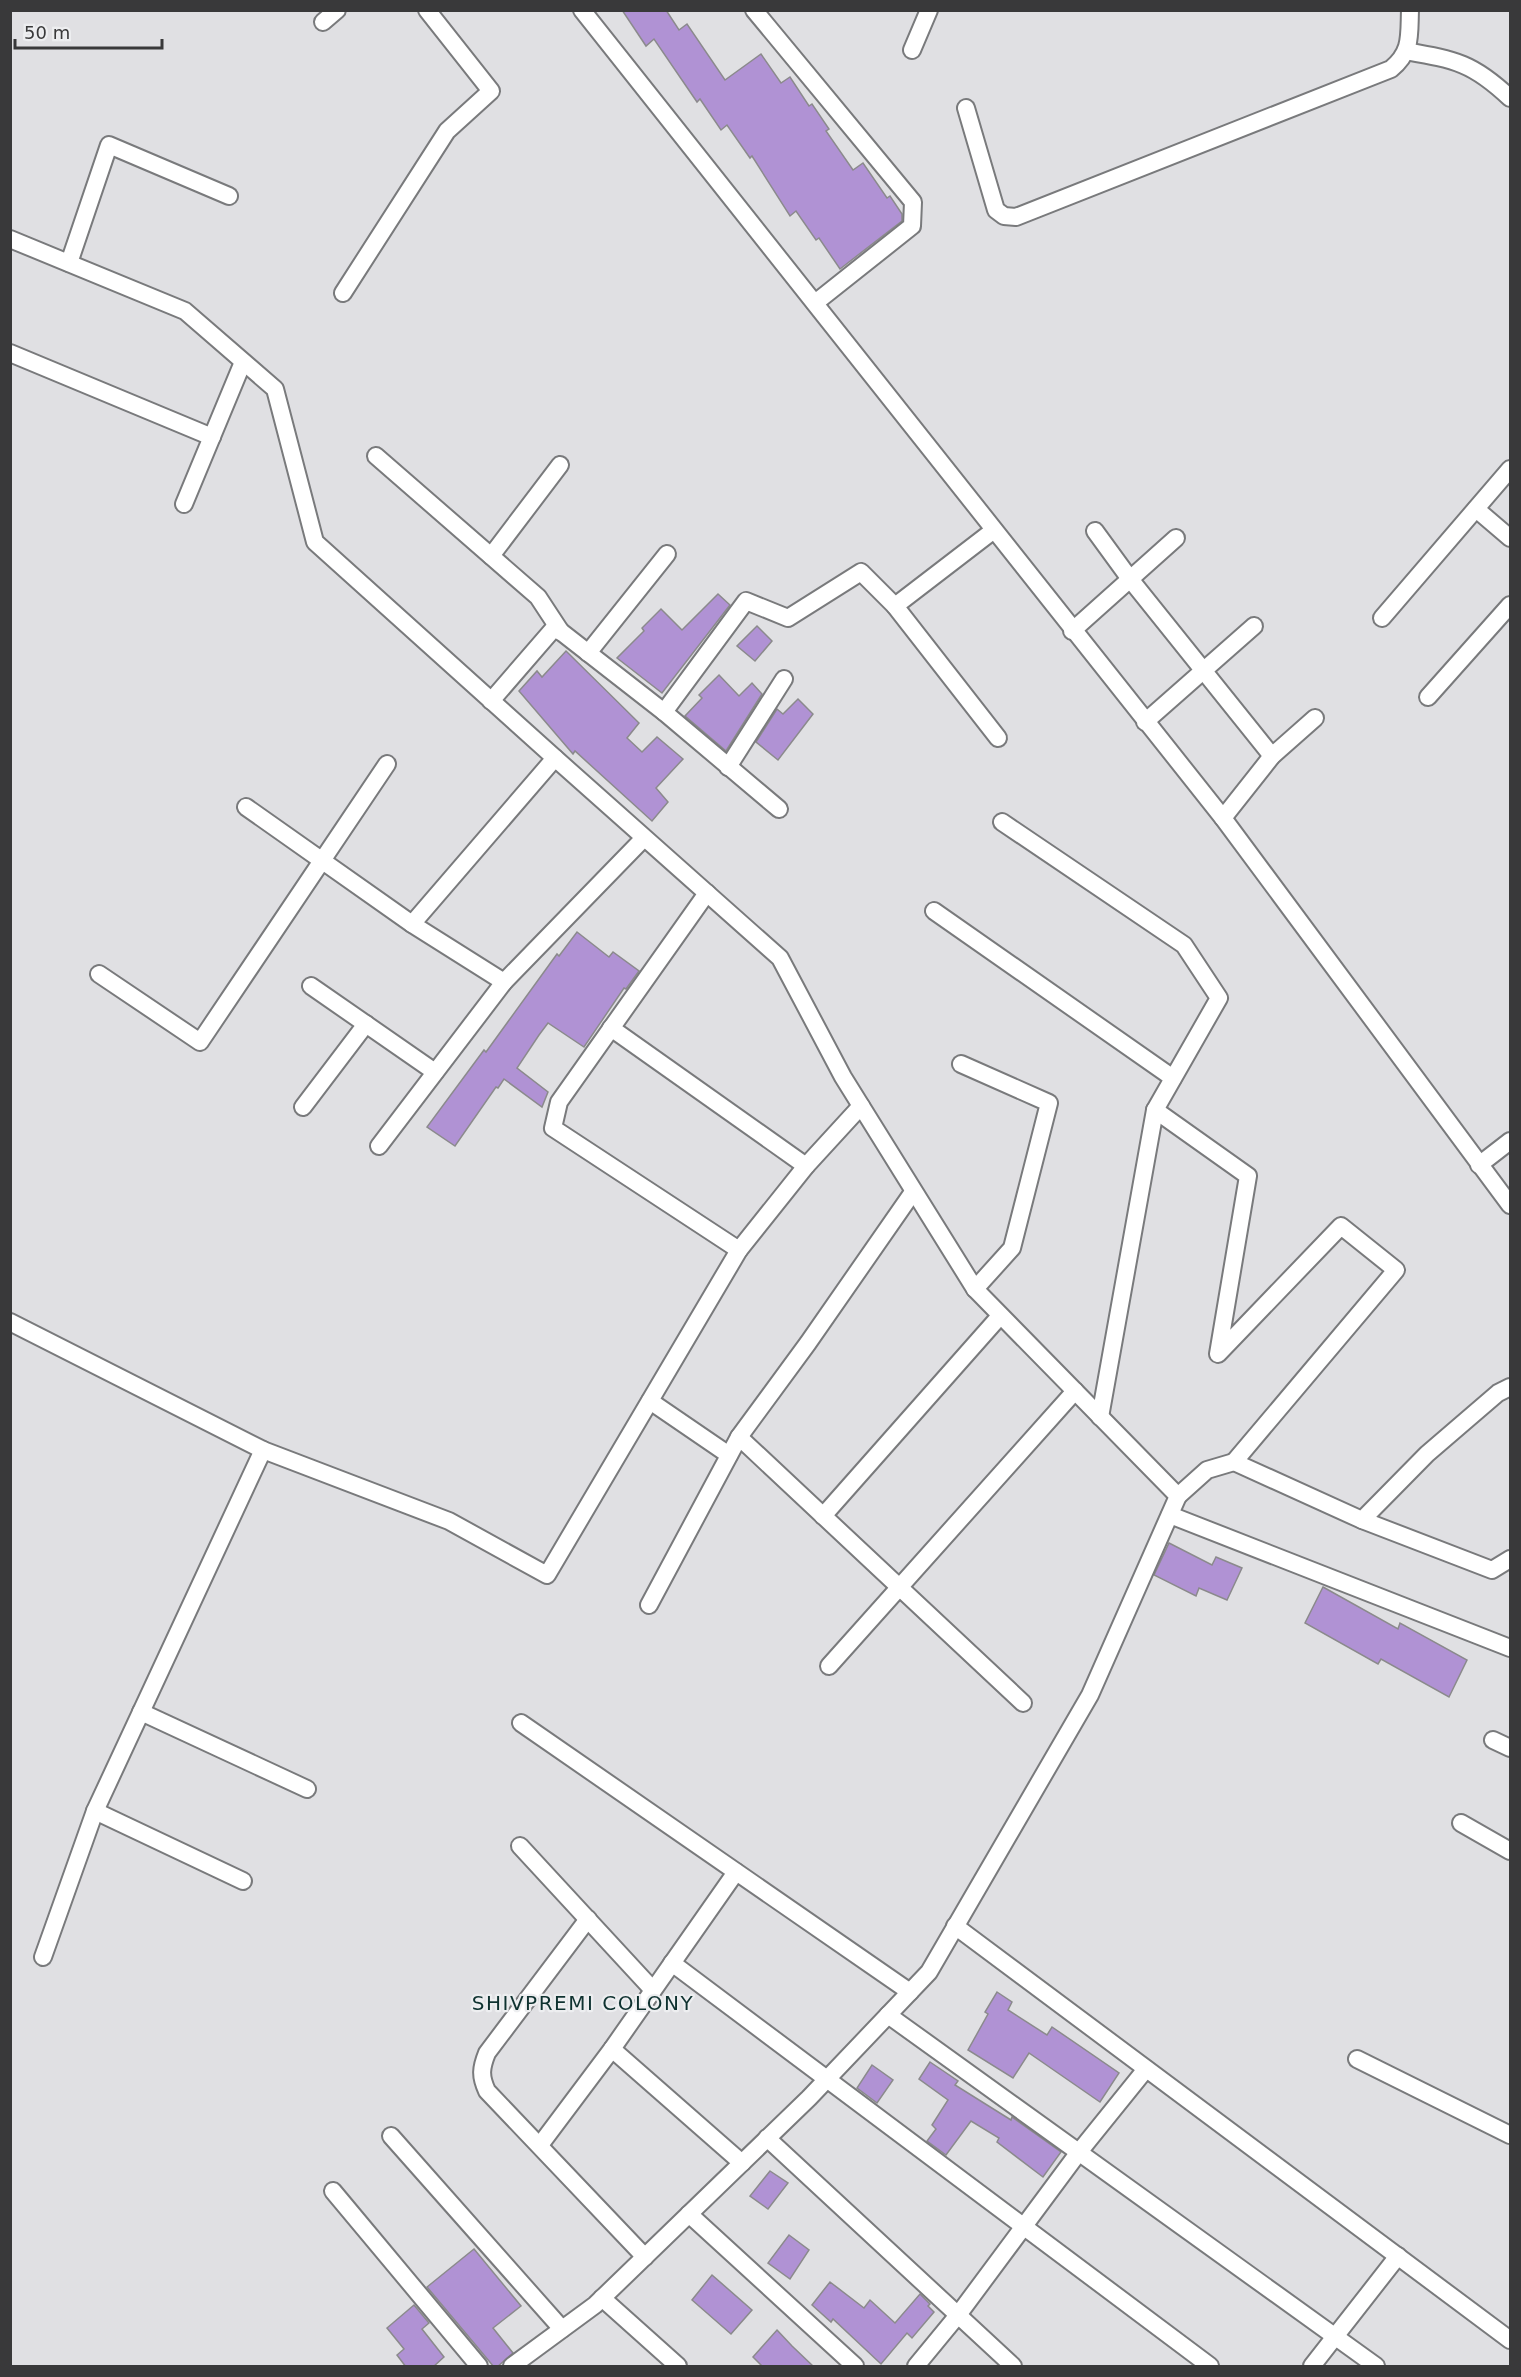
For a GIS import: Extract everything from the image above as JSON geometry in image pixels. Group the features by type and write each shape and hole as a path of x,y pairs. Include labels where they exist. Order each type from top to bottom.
{"street":[{"path":"323,22 337,10"},
{"path":"344,293 447,131 491,91 427,10"},
{"path":"582,10 1072,631 1223,818 1510,1205"},
{"path":"754,10 913,202 912,226 815,303"},
{"path":"912,50 929,10"},
{"path":"966,108 996,210 1004,216 1016,217 1391,69 1402,60 1406,51 1410,10"},
{"path":"1406,51 1466,64 1482,74 1510,98"},
{"path":"69,263 109,145 229,196"},
{"path":"10,239 184,311 275,389 315,542 780,958 843,1077 975,1289 1178,1496"},
{"path":"10,353 212,437"},
{"path":"184,504 243,362"},
{"path":"376,456 538,597 561,632"},
{"path":"491,556 560,465"},
{"path":"1382,618 1510,469"},
{"path":"1476,509 1510,538"},
{"path":"896,606 994,530"},
{"path":"1095,531 1130,579 1272,756"},
{"path":"1072,631 1176,538"},
{"path":"588,653 667,554"},
{"path":"664,712 746,602 788,618 861,572 896,606 998,738"},
{"path":"1428,696 1510,605"},
{"path":"1145,722 1254,626"},
{"path":"491,701 555,627 664,712 779,809"},
{"path":"728,766 784,679"},
{"path":"1223,818 1272,756 1315,718"},
{"path":"412,924 555,758"},
{"path":"99,974 200,1042 387,764"},
{"path":"246,807 412,924 504,982"},
{"path":"1002,822 1184,945 1219,998 1155,1110 1100,1417"},
{"path":"379,1146 504,982 644,838"},
{"path":"707,893 559,1102 553,1128 739,1250"},
{"path":"934,911 1173,1078"},
{"path":"311,986 435,1072"},
{"path":"303,1107 366,1024"},
{"path":"612,1028 806,1166"},
{"path":"961,1064 1049,1103 1012,1248 975,1289"},
{"path":"10,1322 262,1450 449,1521 547,1575 739,1250 806,1166 861,1106"},
{"path":"512,2367 602,2298 827,2079 929,1972 1090,1695 1178,1496 1207,1470 1234,1462 1396,1270 1341,1226 1218,1354 1248,1176 1155,1110"},
{"path":"1479,1165 1510,1141"},
{"path":"649,1605 739,1437 913,1192"},
{"path":"823,1516 1000,1316"},
{"path":"1362,1520 1427,1454 1498,1393 1510,1387"},
{"path":"829,1666 1075,1391"},
{"path":"650,1401 729,1455"},
{"path":"739,1437 1023,1703"},
{"path":"43,1957 95,1811 262,1450"},
{"path":"1234,1462 1362,1520 1492,1570 1510,1558"},
{"path":"1170,1515 1510,1648"},
{"path":"141,1712 307,1789"},
{"path":"521,1723 909,1992"},
{"path":"1493,1740 1510,1748"},
{"path":"95,1811 243,1881"},
{"path":"1461,1823 1510,1851"},
{"path":"520,1846 653,1990"},
{"path":"540,2145 612,2049 736,1872"},
{"path":"588,1919 487,2053 481,2079 487,2091 645,2257"},
{"path":"956,1926 1510,2340"},
{"path":"672,1964 1024,2227 1200,2364"},
{"path":"888,2015 1376,2367"},
{"path":"612,2049 742,2163"},
{"path":"1357,2059 1510,2135"},
{"path":"916,2367 958,2315 1079,2152 1146,2068"},
{"path":"391,2136 562,2329"},
{"path":"767,2138 1014,2367"},
{"path":"333,2191 479,2367"},
{"path":"689,2214 855,2367"},
{"path":"1312,2367 1398,2256"},
{"path":"602,2298 678,2367"}],"building":[{"path":"622,10 666,10 679,30 687,24 725,80 761,54 781,83 790,77 809,106 812,104 829,129 826,131 853,170 863,163 887,198 890,196 902,214 902,221 840,269 819,238 816,240 796,211 790,216 752,156 750,158 727,125 721,130 700,99 697,102 654,39 646,46"},
{"path":"718,594 730,605 662,693 617,658 644,631 642,628 661,609 682,630"},
{"path":"757,626 772,641 755,661 737,646"},
{"path":"566,651 639,723 627,738 642,752 657,737 683,759 656,788 668,802 652,821 575,751 573,754 519,691 537,671 542,677"},
{"path":"719,675 739,696 752,683 762,694 726,751 685,716 702,698 699,695"},
{"path":"798,699 813,714 778,760 756,742 777,709 783,714"},
{"path":"577,932 609,957 613,952 639,971 626,989 624,988 584,1047 548,1023 539,1035 517,1068 548,1092 542,1107 504,1079 455,1146 427,1127 484,1050 486,1052 557,954 559,956"},
{"path":"1169,1543 1212,1565 1216,1557 1242,1568 1227,1600 1199,1588 1196,1596 1154,1575"},
{"path":"1323,1587 1398,1629 1400,1623 1467,1660 1449,1697 1381,1659 1378,1664 1305,1623"},
{"path":"997,1992 1012,2002 1008,2010 1047,2035 1052,2027 1119,2073 1100,2102 1029,2053 1013,2078 968,2050"},
{"path":"930,2062 958,2081 955,2085 1011,2120 1012,2117 1061,2152 1043,2177 997,2142 999,2138 971,2121 946,2155 927,2141 936,2129 932,2125 948,2100 919,2079"},
{"path":"872,2065 893,2080 877,2103 857,2088"},
{"path":"770,2171 788,2183 768,2209 750,2196"},
{"path":"789,2235 809,2250 790,2279 768,2263"},
{"path":"474,2249 521,2306 493,2328 513,2353 497,2367 494,2367 427,2287"},
{"path":"712,2275 752,2310 731,2334 692,2300"},
{"path":"830,2282 864,2308 870,2300 895,2323 920,2294 934,2312 912,2338 907,2333 881,2364 833,2319 831,2322 812,2305"},
{"path":"414,2305 429,2323 422,2329 444,2357 433,2367 406,2367 397,2355 404,2349 387,2328"},
{"path":"777,2330 814,2367 763,2367 753,2357"}],"district":[{"name":"SHIVPREMI COLONY","path":"583,2003"}]}
